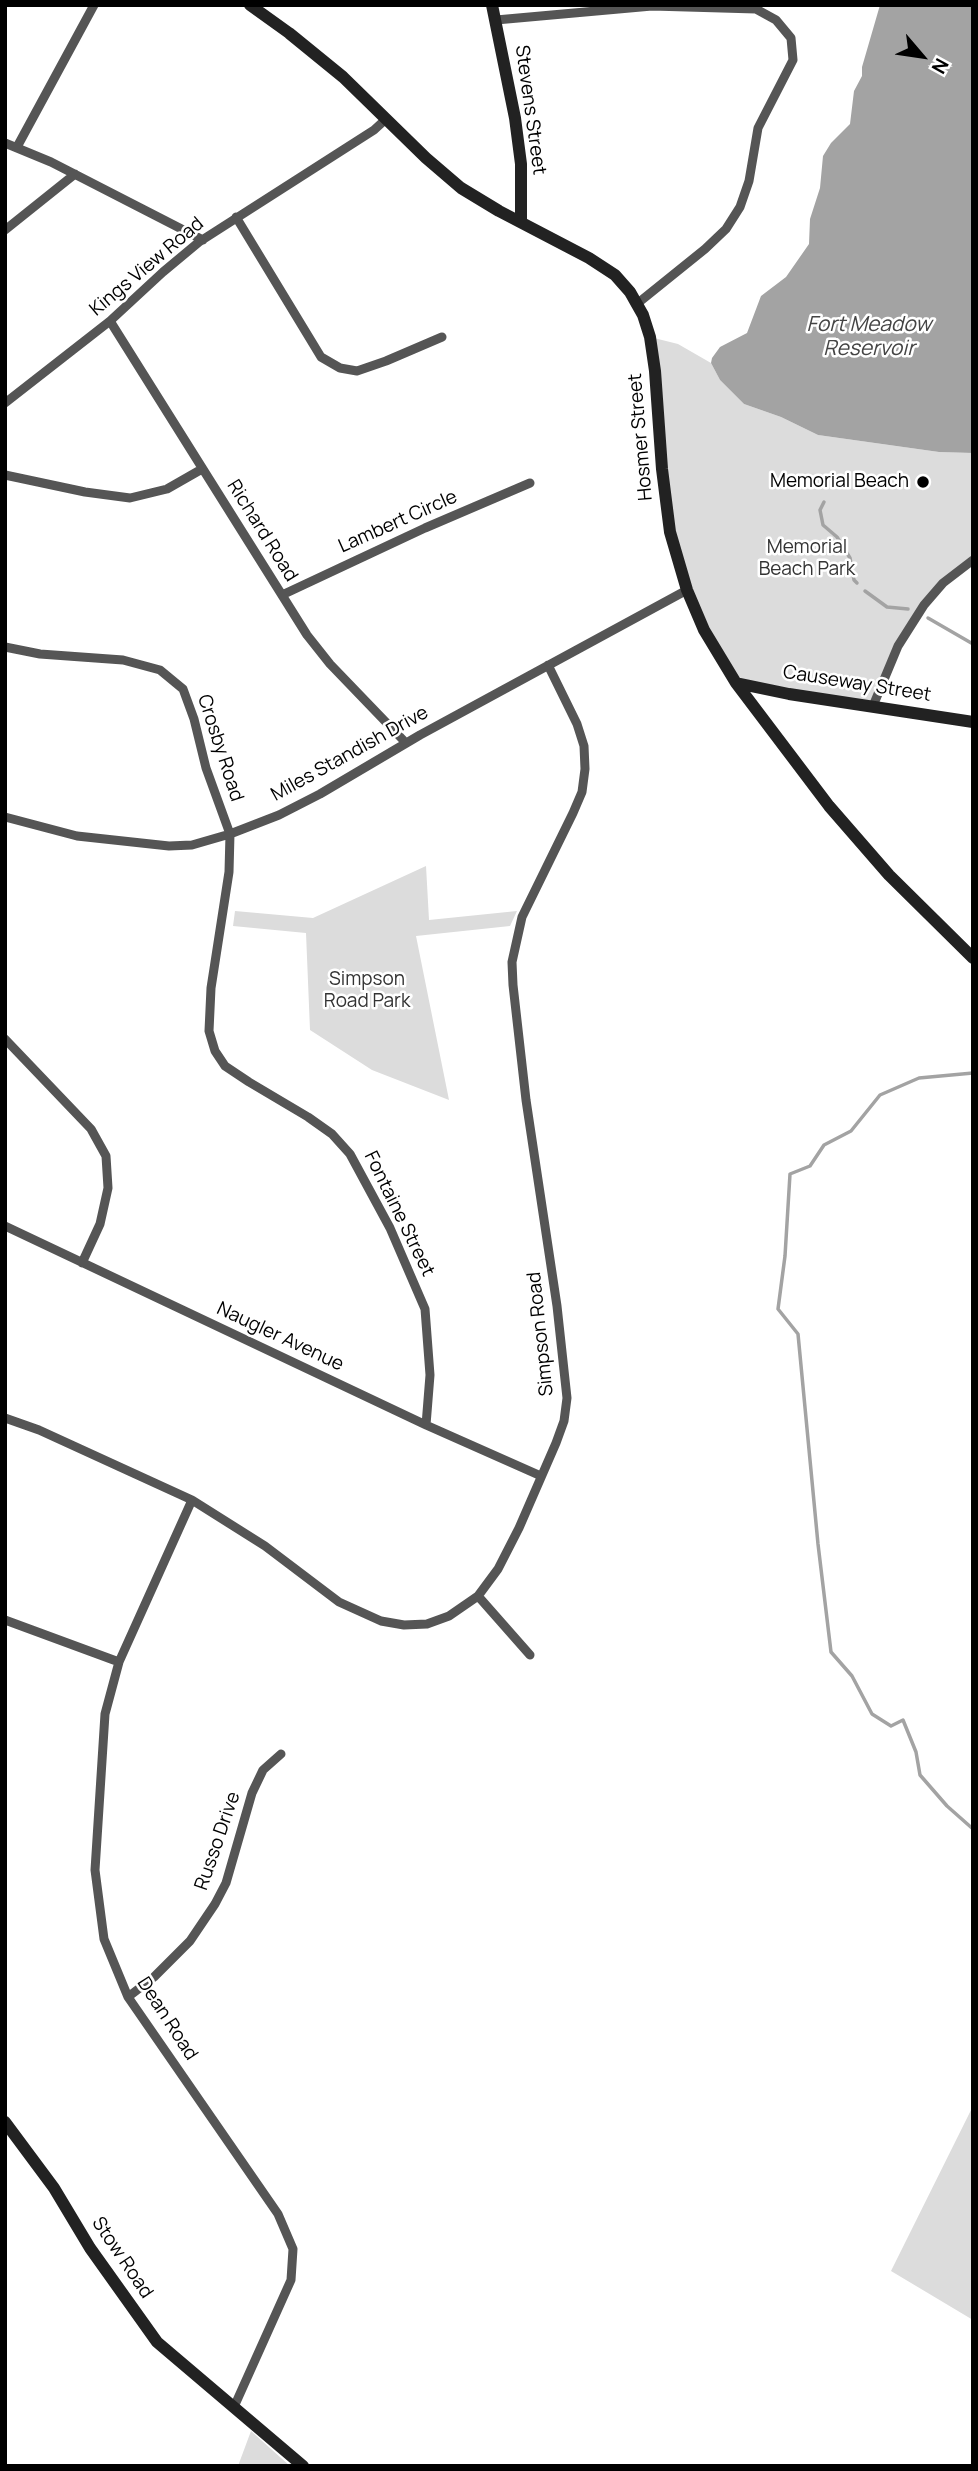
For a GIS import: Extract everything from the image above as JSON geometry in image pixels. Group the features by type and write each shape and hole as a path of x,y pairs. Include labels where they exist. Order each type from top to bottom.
{"street":[{"path":"17,148 94,5"},
{"name":"Hosmer Street","path":"250,5 343,77 426,158 461,188 480,201 604,267 623,283 638,303 650,337 667,515 687,590 704,630 736,683 787,753 859,843 973,958"},
{"name":"Stevens Street","path":"492,5 518,141 522,187 521,222"},
{"path":"496,20 652,6 756,9 776,20 791,38 793,60 758,128 749,181 740,207 726,229 705,249 638,303"},
{"name":"Kings View Road","path":"5,404 110,321 163,272 203,240 386,120"},
{"path":"5,143 75,174 203,240"},
{"path":"5,230 75,174"},
{"path":"236,217 321,357 340,368 357,370 386,361 442,337"},
{"name":"Richard Road","path":"110,321 307,635 330,664 406,743"},
{"path":"5,475 85,492 130,498 167,489 202,469"},
{"name":"Lambert Circle","path":"282,595 425,528 530,483"},
{"path":"873,706 895,653 911,624 934,592 970,562"},
{"name":"Miles Standish Drive","path":"5,817 77,836 169,846 192,845 230,834 310,800 406,743 687,590"},
{"name":"Crosby Road","path":"5,646 40,654 123,660 160,670 183,690 194,719 206,768 230,834"},
{"name":"Simpson Road","path":"5,1418 39,1430 192,1500 256,1539 339,1602 381,1621 404,1625 427,1624 449,1616 478,1596 498,1569 564,1421 568,1398 514,1009 512,962 522,917 582,792 585,769 584,746 548,665"},
{"name":"Causeway Street","path":"736,683 789,694 973,722"},
{"name":"Fontaine Street","path":"230,834 229,872 211,988 209,1031 215,1051 225,1066 309,1116 332,1134 350,1154 390,1228 425,1309 430,1375 426,1425"},
{"path":"5,1039 90,1129 106,1156 108,1188 100,1224 82,1263"},
{"name":"Naugler Avenue","path":"5,1226 426,1425 541,1476"},
{"name":"Dean Road","path":"192,1500 119,1662 105,1714 95,1870 104,1939 128,1997 278,2214 293,2249 291,2280 229,2403"},
{"path":"478,1596 530,1655"},
{"path":"5,1620 119,1662"},
{"name":"Russo Drive","path":"128,1997 154,1977 190,1941 215,1904 226,1884 262,1770 281,1754"},
{"name":"Stow Road","path":"5,2122 54,2188 90,2248 149,2331 166,2349 303,2466"}],"green space":[{"name":"Memorial Beach Park","path":"650,337 678,344 711,363 720,380 744,404 781,417 818,435 939,452 973,453 973,560 954,574 905,633 873,706 736,683 679,568"},
{"name":"Simpson Road Park","path":"426,866 429,920 517,911 510,926 416,936 449,1100 372,1070 310,1030 306,933 233,926 235,911 313,918"},
{"path":"973,2106 973,2320 891,2271"},
{"path":"251,2431 290,2466 238,2466"}],"water":[{"name":"Fort Meadow Reservoir","path":"880,5 973,5 973,453 939,452 818,435 781,417 744,404 720,380 711,363 720,347 747,333 761,296 786,277 809,244 810,219 820,188 823,156 831,143 850,124 854,91 862,76 862,67"}],"waterway":[{"path":"824,502 820,510 823,525 837,537 850,558 857,583"},
{"path":"865,591 887,607 908,609"},
{"path":"928,618 973,644"},
{"path":"973,1073 919,1078 880,1095 851,1131 824,1145 810,1166 790,1174 785,1256 778,1309 798,1334 831,1652 852,1676 872,1714 891,1726 903,1720 916,1752 920,1775 947,1806 973,1829"}],"place":[{"name":"Memorial Beach","path":"923,482"}]}
